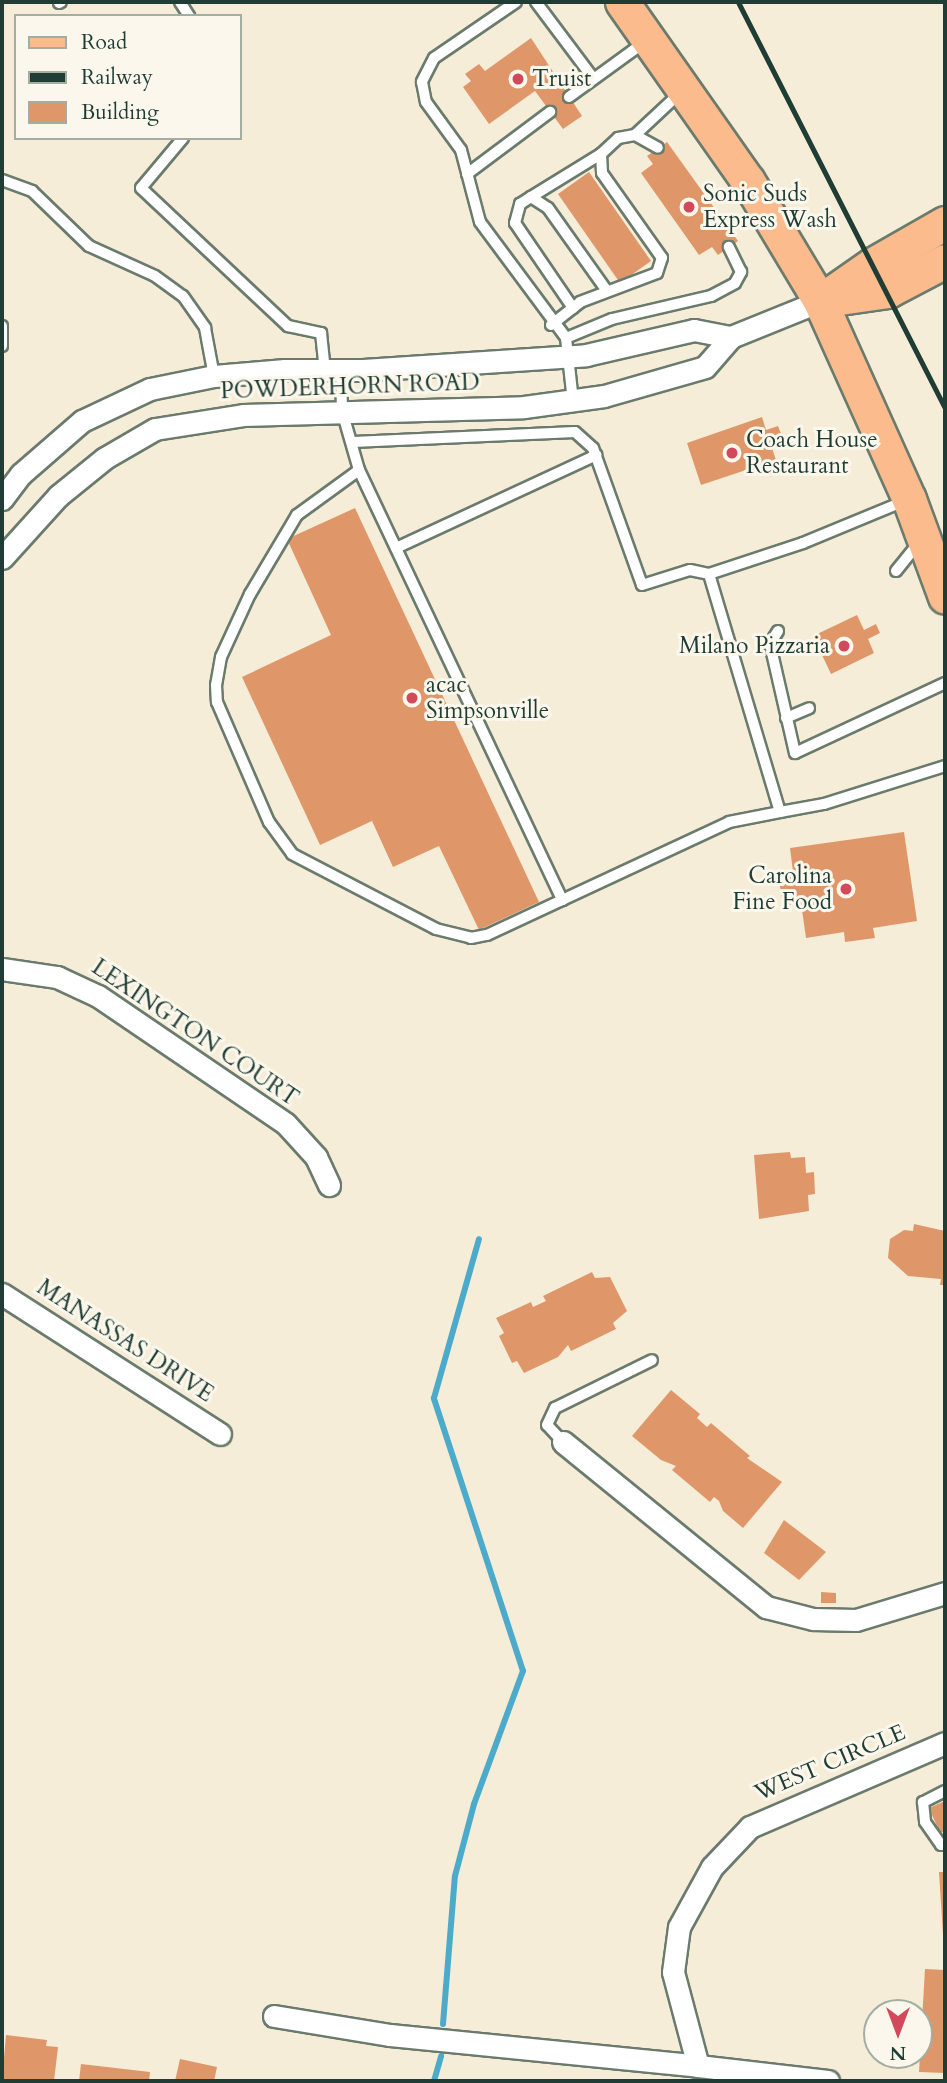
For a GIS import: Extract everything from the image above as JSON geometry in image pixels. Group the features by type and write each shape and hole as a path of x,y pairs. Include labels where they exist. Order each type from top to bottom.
{"main road":[{"path":"622,2 748,181 820,301 909,499 945,597"},
{"path":"820,301 873,264 945,223"},
{"path":"820,301 888,291 945,261"}],"street":[{"name":"POWDERHORN ROAD","path":"2,558 58,496 105,458 155,429 243,415 524,407 573,401 705,367 731,337 820,301"},
{"name":"POWDERHORN ROAD","path":"2,499 37,459 82,421 150,389 214,376 333,370 567,348 694,330 731,337"},
{"name":"LEXINGTON COURT","path":"2,969 57,977 98,996 286,1124 316,1157 329,1185"},
{"name":"MANASSAS DRIVE","path":"2,1294 220,1434"},
{"path":"563,1442 766,1607 813,1619 856,1620 945,1593"},
{"name":"WEST CIRCLE","path":"698,2066 673,1972 673,1950 679,1927 723,1853 771,1815 945,1743"},
{"path":"274,2016 390,2035 828,2081"}],"lane":[{"path":"516,2 434,58 422,82 426,102 461,150 480,222 567,348 573,401"},
{"path":"536,2 593,78"},
{"path":"569,97 649,39"},
{"path":"573,308 515,223 520,204 601,154 618,138 635,135 684,88"},
{"path":"467,174 550,112"},
{"path":"635,135 658,148"},
{"path":"181,140 141,188 288,326 321,333 359,470 562,900"},
{"path":"551,325 573,308 607,291 657,273 662,258 602,173 601,154"},
{"path":"2,180 32,191 89,246 155,276 183,296 205,327 214,376"},
{"path":"531,197 548,208 607,291"},
{"path":"567,348 612,319 711,296 736,283 741,272 729,247"},
{"path":"2,326 2,346"},
{"path":"353,442 575,432 586,438 596,456 642,585 690,570 709,574 803,543 909,499"},
{"path":"396,548 596,456"},
{"path":"359,470 297,515 250,594 221,657 217,702 269,822 292,854 456,937 487,935 717,827 824,804 945,766"},
{"path":"896,571 923,536"},
{"path":"709,574 780,812"},
{"path":"778,631 770,644 795,753 945,683"},
{"path":"786,719 809,708"},
{"path":"563,1442 547,1426 555,1408 652,1360"},
{"path":"945,1791 923,1802 925,1822 941,1845 945,1844"}],"building":[{"path":"531,38 582,116 563,129 535,91 489,124 463,87 471,81 465,74 479,64 485,71"},
{"name":"Sonic Suds Express Wash","path":"667,142 738,241 718,255 712,247 699,255 641,173 653,164 647,156"},
{"path":"589,172 651,261 620,283 558,194"},
{"name":"Coach House Restaurant","path":"762,417 766,430 778,426 784,441 771,445 776,460 701,485 687,443"},
{"path":"355,508 539,902 479,930 439,846 393,867 372,821 320,845 242,677 331,635 287,539"},
{"name":"Milano Pizzaria","path":"857,615 864,630 876,624 880,633 868,639 874,653 831,674 813,636"},
{"name":"Carolina Fine Food","path":"904,832 917,921 873,928 875,938 845,942 844,932 806,938 801,903 783,906 778,874 793,872 790,848"},
{"path":"790,1152 791,1158 805,1157 806,1173 814,1172 815,1194 808,1195 809,1211 759,1219 754,1155"},
{"path":"914,1224 945,1231 945,1285 940,1285 941,1279 908,1276 888,1258 890,1239 904,1230 913,1231"},
{"path":"592,1272 595,1278 610,1277 627,1311 613,1323 616,1329 571,1351 568,1345 558,1357 524,1373 517,1361 512,1363 499,1336 504,1333 496,1318 531,1302 533,1307 546,1301 543,1296"},
{"path":"671,1390 700,1414 697,1418 707,1427 711,1423 750,1456 747,1458 782,1482 743,1528 723,1511 719,1501 714,1497 710,1502 672,1470 676,1466 661,1460 632,1436"},
{"path":"784,1520 826,1552 799,1580 764,1553"},
{"path":"821,1592 836,1593 836,1603 821,1603"},
{"path":"945,1801 945,1831 940,1833 929,1808"},
{"path":"939,1872 945,1872 945,1935 943,1935"},
{"path":"925,1969 945,1970 945,2073 919,2072 919,2069 933,2069 933,1999 923,1999"},
{"path":"6,2035 47,2040 46,2046 58,2047 54,2081 2,2081"},
{"path":"180,2059 217,2067 214,2081 175,2081"},
{"path":"81,2064 150,2072 149,2081 79,2081"}],"waterway":[{"path":"443,2024 455,1876 474,1804 523,1671 434,1398 479,1239"},
{"path":"434,2081 441,2056"}],"railway":[{"path":"738,2 945,409"}],"place":[{"name":"Truist","path":"518,79"},
{"name":"Sonic Suds Express Wash","path":"689,207"},
{"name":"Coach House Restaurant","path":"732,453"},
{"name":"Milano Pizzaria","path":"844,646"},
{"name":"acac Simpsonville","path":"412,698"},
{"name":"Carolina Fine Food","path":"846,889"}]}
